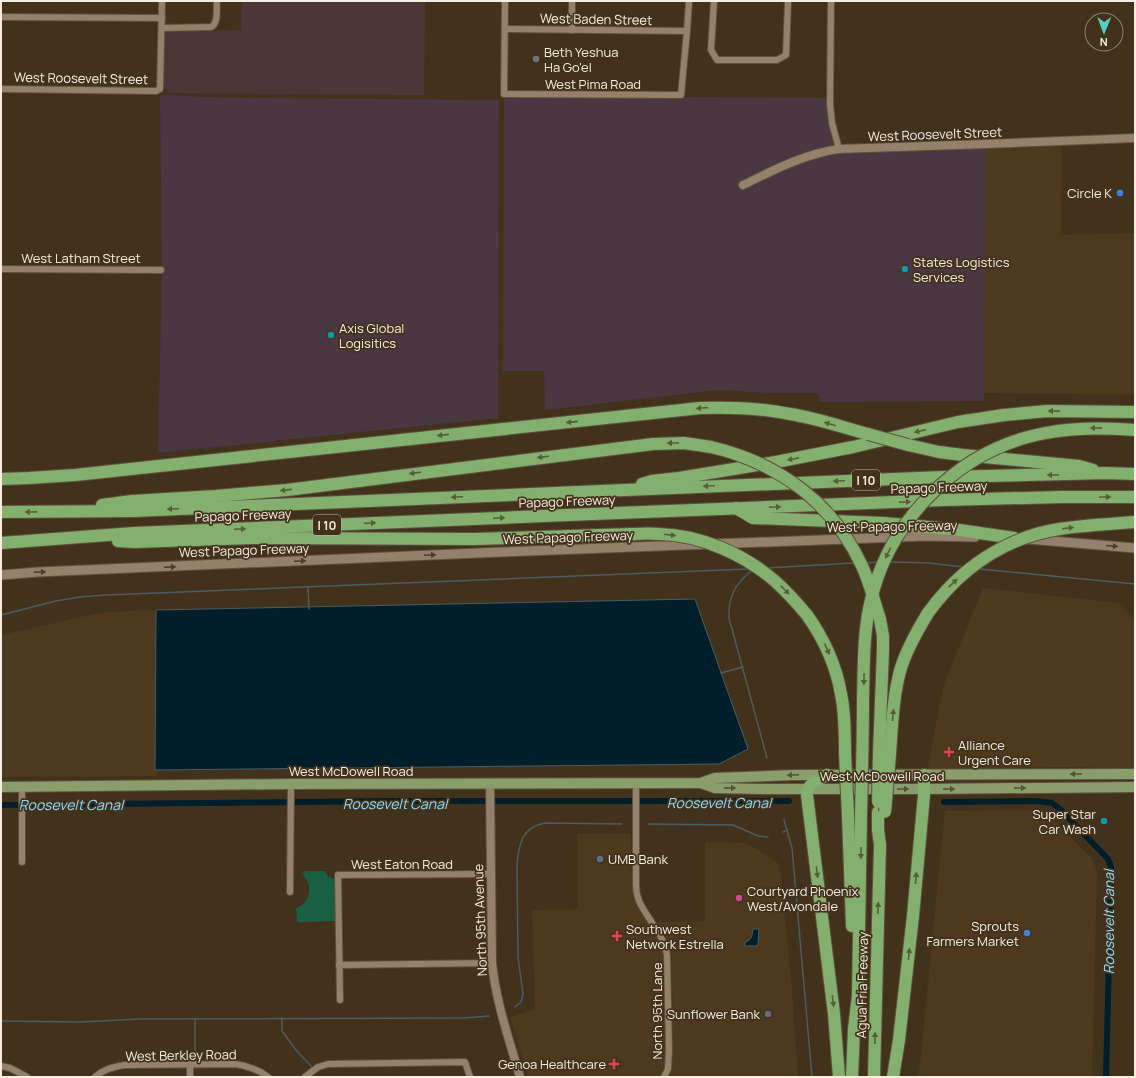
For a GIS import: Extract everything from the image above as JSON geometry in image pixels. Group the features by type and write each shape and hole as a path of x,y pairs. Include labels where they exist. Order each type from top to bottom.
{"highway":[{"path":"1,479 75,474 706,408 740,408 784,413 819,420 908,446 934,451 1079,466 1106,473"},
{"path":"625,490 652,481 776,462 853,447 981,418 1047,411 1135,412"},
{"path":"854,1029 858,995 864,650 867,623 875,585 885,558 895,540 910,519 938,487 956,473 994,449 1036,435 1071,429 1085,428 1135,430"},
{"path":"61,511 132,501 287,490 653,444 684,443 711,447 735,453 759,462 797,485 817,502 838,525 857,556 868,582 880,619 883,650 884,753"},
{"name":"Papago Freeway","path":"1,512 133,511 936,478 1106,473 1135,474"},
{"name":"Papago Freeway","path":"1,543 134,533 736,508 952,500 1135,497"},
{"path":"736,508 753,518 883,523 952,529 1014,538"},
{"path":"884,753 900,670 913,638 928,613 945,591 964,573 987,557 1020,540 1044,532 1058,529 1135,522"},
{"path":"61,539 134,542 254,538 452,540 659,534 672,535 709,543 751,563 776,581 796,601 807,615 828,652 834,666 841,693 844,716 848,815 854,1029"},
{"name":"Agua Fria Freeway","path":"874,1077 880,845 884,830 882,812 884,753"},
{"path":"893,1077 912,924 924,774"},
{"path":"827,775 811,785 808,789 807,795 834,1014 839,1077"},
{"name":"Agua Fria Freeway","path":"852,1077 854,1029"}],"main road":[{"name":"West Papago Freeway","path":"1,575 38,572 493,552 925,536 1014,538 1135,548"},
{"name":"West McDowell Road","path":"1,787 291,784 701,783 715,778 827,775 1135,774"},
{"name":"West McDowell Road","path":"701,783 715,788 808,789 1135,787"}],"street":[{"path":"162,1 162,28 214,26 216,22 217,1"},
{"path":"505,1 505,29"},
{"path":"572,1 572,30"},
{"path":"687,31 688,1"},
{"path":"714,1 711,50 717,60 777,60 786,55 788,1"},
{"path":"832,1 830,104 832,123 838,149"},
{"path":"1,17 162,18"},
{"name":"West Roosevelt Street","path":"1,89 160,89 162,28"},
{"name":"West Baden Street","path":"505,29 687,31"},
{"name":"West Pima Road","path":"505,29 504,94 681,95 687,31"},
{"name":"West Roosevelt Street","path":"743,185 810,155 838,149 1135,138"},
{"name":"West Latham Street","path":"1,269 162,270"},
{"name":"North 95th Avenue","path":"490,783 492,963 497,996 520,1077"},
{"name":"North 95th Lane","path":"636,783 636,885 638,897 665,945 667,955 669,1050 668,1069 664,1077"},
{"path":"290,892 291,784"},
{"path":"22,787 22,862"},
{"name":"West Eaton Road","path":"339,964 338,875 490,874"},
{"path":"340,1000 339,964 492,963"},
{"path":"305,1077 318,1067 328,1064 465,1062 470,1077"},
{"path":"190,1064 190,1077"},
{"name":"West Berkley Road","path":"95,1077 111,1067 125,1065 190,1064 246,1065 268,1077"},
{"path":"1,1066 10,1068 28,1077"}],"shaded area":[{"path":"242,1 425,1 424,95 169,93 164,87 164,31 241,30"},
{"path":"504,94 830,98 839,149 986,144 984,401 819,402 819,393 770,393 719,390 545,410 544,371 503,371"},
{"path":"160,95 239,98 499,100 498,418 158,453 162,269"},
{"path":"1062,141 1061,235 1135,233 1135,395 984,393 986,144"},
{"path":"983,588 1118,603 1135,620 1135,771 1114,768 1058,767 995,768 972,771 927,771 944,684"},
{"path":"156,610 156,776 1,777 1,635 103,612"},
{"path":"1043,810 1093,860 1097,872 1092,1077 918,1077 945,811"},
{"path":"577,834 631,834 632,889 634,898 639,909 661,944 664,952 666,1056 665,1067 660,1077 528,1077 510,1017 535,1009 532,910 578,909"},
{"path":"705,842 744,843 756,848 778,863 780,869 792,990 798,1077 669,1077 673,1060 672,957 667,938 657,922 705,921"}],"green space":[{"path":"303,871 325,871 328,876 335,879 335,921 297,922 296,908 303,904 309,895 308,883"}],"water":[{"path":"695,599 748,749 719,764 155,770 156,610"},
{"path":"753,929 759,929 758,945 745,946 745,942 751,937"}],"waterway":[{"path":"866,563 878,562"},
{"path":"890,562 928,563 964,567"},
{"path":"766,568 854,563"},
{"path":"1,615 56,601 107,595 748,569"},
{"path":"980,569 1135,584"},
{"path":"751,571 737,586 731,597 729,618 767,758"},
{"path":"308,587 309,609"},
{"path":"721,673 743,667"},
{"name":"Roosevelt Canal","path":"1,805 397,801 789,801"},
{"name":"Roosevelt Canal","path":"944,802 1037,801 1052,803 1061,810 1108,859 1111,867 1111,878 1106,1077"},
{"path":"784,820 792,848 812,1077"},
{"path":"515,1007 521,1002 523,994 518,957 517,864 519,849 523,838 531,829 544,823 622,824"},
{"path":"649,824 733,825 758,836 768,837"},
{"path":"783,832 788,830"},
{"path":"1,1021 81,1022 138,1019 464,1018 489,1016"},
{"path":"282,1018 282,1031 296,1050 311,1066"},
{"path":"195,1019 195,1059"}],"place":[{"name":"Beth Yeshua Ha Go'el","path":"536,59"},
{"name":"Circle K","path":"1120,193"},
{"name":"States Logistics Services","path":"905,269"},
{"name":"Axis Global Logisitics","path":"331,335"},
{"name":"Alliance Urgent Care","path":"949,752"},
{"name":"Super Star Car Wash","path":"1104,821"},
{"name":"UMB Bank","path":"600,859"},
{"name":"Courtyard Phoenix West/Avondale","path":"739,898"},
{"name":"Sprouts Farmers Market","path":"1027,933"},
{"name":"Southwest Network Estrella","path":"617,936"},
{"name":"Sunflower Bank","path":"768,1014"},
{"name":"Genoa Healthcare","path":"614,1064"}]}
